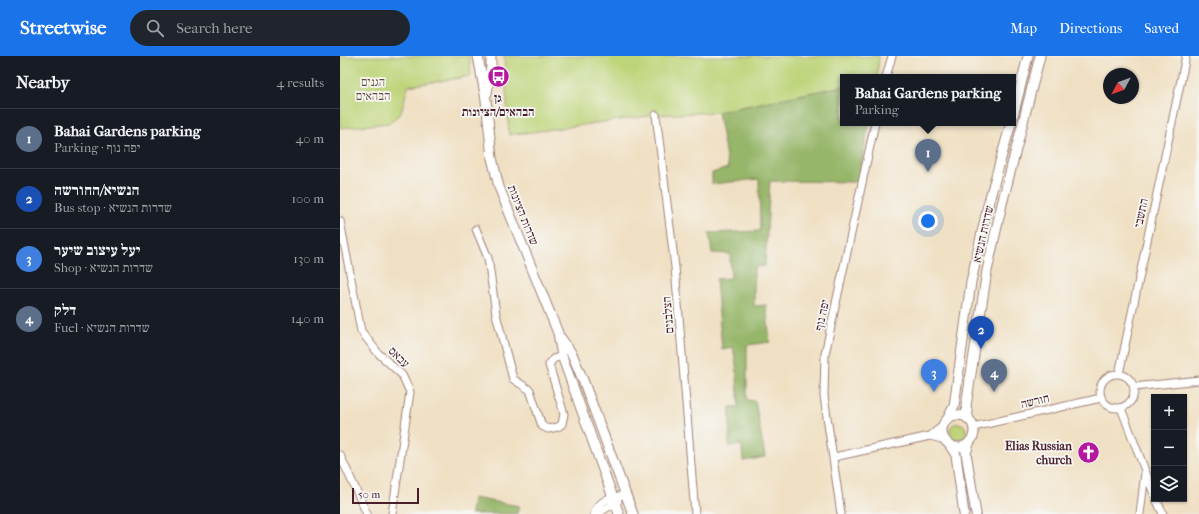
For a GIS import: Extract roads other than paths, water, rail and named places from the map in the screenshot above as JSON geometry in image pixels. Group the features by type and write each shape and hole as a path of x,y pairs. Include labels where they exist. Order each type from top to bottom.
{"street":[{"name":"שדרות הציונות","path":"478,56 486,100 492,158 499,187 558,333 572,354 633,514"},
{"name":"שדרות הציונות","path":"486,100 491,56"},
{"path":"887,74 892,56"},
{"path":"1016,104 1028,56"},
{"name":"שדרות הנשיא","path":"971,423 966,406 987,271 1002,204 1040,56"},
{"name":"התשבי","path":"1119,374 1186,56"},
{"name":"הצלבנים","path":"656,115 675,267 695,514"},
{"name":"יפה נוף","path":"841,514 824,396 825,354 874,126"},
{"name":"שדרות הנשיא","path":"946,422 954,406 971,282 989,201 1010,126"},
{"name":"עבאס","path":"340,221 361,331 378,353 402,375 410,392 392,514"},
{"path":"476,229 488,258 496,314 513,379 530,390 541,422 546,428 558,427 564,420 564,414 549,365 553,359 562,356"},
{"name":"שדרות הציונות","path":"558,333 562,356 619,514"},
{"path":"1113,374 1119,374 1129,378 1134,387 1134,398 1131,403 1121,408 1112,408 1101,398 1100,386 1103,381 1113,374"},
{"path":"1134,387 1199,380"},
{"name":"חורשה","path":"971,423 1101,398"},
{"path":"1121,408 1151,487"},
{"path":"834,457 930,436 946,422 957,415 971,423 974,434 966,452 976,514"},
{"path":"946,422 943,433 956,455 964,514"},
{"path":"930,436 960,446 970,441"},
{"path":"340,455 367,514"},
{"path":"1140,514 1145,473"},
{"path":"594,514 598,505 626,495"},
{"path":"597,514 614,500"},
{"path":"1157,502 1162,514"}],"place":[{"name":"גן הבהאים/הציונות","path":"498,77"},
{"name":"Bahai Gardens parking","path":"928,172"},
{"name":"הנשיא/החורשה","path":"981,349"},
{"name":"יעל עיצוב שיער","path":"934,392"},
{"name":"דלק","path":"994,392"},
{"name":"Elias Russian church","path":"1088,453"}],"park label":[{"name":"הגנים הבהאים","path":"373,89"}]}
